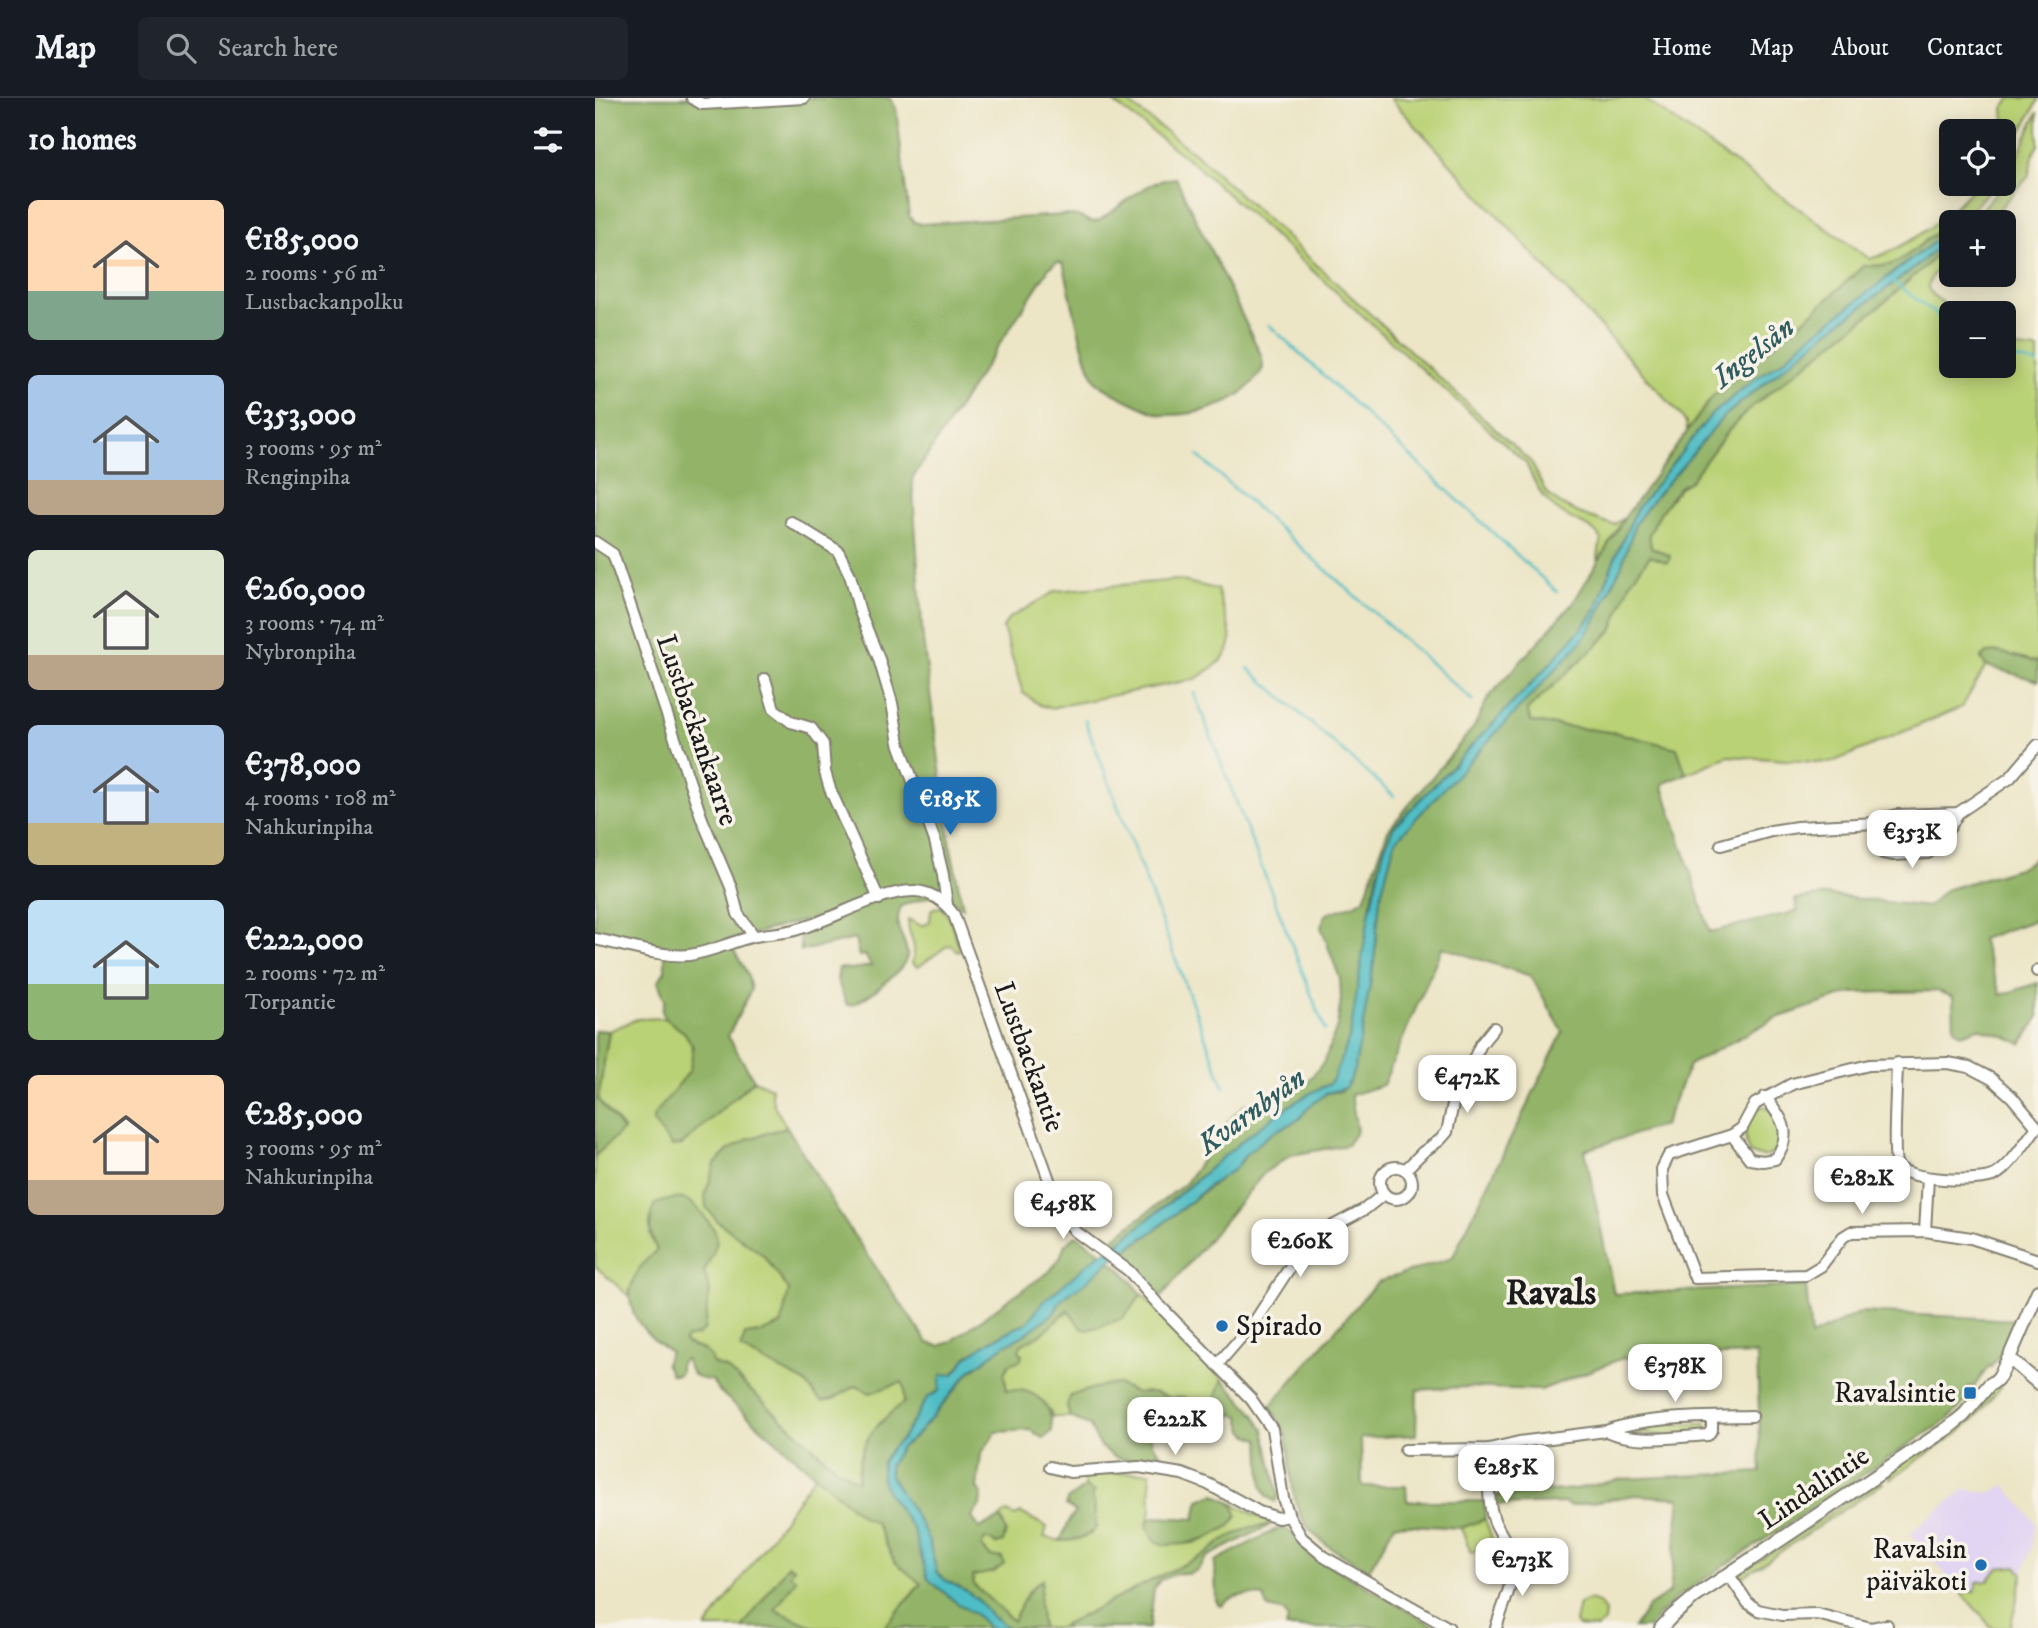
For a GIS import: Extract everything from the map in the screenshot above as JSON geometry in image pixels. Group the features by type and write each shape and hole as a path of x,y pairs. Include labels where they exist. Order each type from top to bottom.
{"street":[{"path":"692,98 702,104 804,98"},
{"name":"Lustbackantie","path":"791,522 838,551 850,575 892,703 899,743 935,841 947,905 954,915 1061,1213 1075,1231 1118,1261 1251,1399 1272,1429 1283,1498 1289,1516 1302,1538 1326,1558 1449,1628"},
{"name":"Lustbackankaarre","path":"595,542 613,554 702,819 731,887 738,914 754,936"},
{"path":"765,679 773,709 791,722 811,728 823,744 825,772 830,789 879,899"},
{"path":"1877,823 1878,845 1883,853 1928,853 1958,813 2010,778 2038,745"},
{"path":"1721,845 1797,827 1877,823 1897,815 1958,813"},
{"path":"595,939 673,955 689,955 754,936 799,929 904,892 927,893 947,905"},
{"path":"1405,1170 1447,1132 1453,1104 1460,1088 1481,1044 1494,1028"},
{"path":"1897,1063 1895,1163 1901,1170 1928,1178 1978,1179 1994,1176 2004,1168 2037,1126 1992,1079 1969,1067 1948,1063 1897,1063 1869,1065 1792,1084 1755,1104 1742,1128 1732,1135 1669,1155 1662,1169 1663,1195 1695,1279 1806,1275 1821,1266 1843,1237 1851,1232 1925,1231 1971,1238 2038,1260"},
{"path":"1732,1135 1750,1159 1775,1159 1783,1144 1785,1129 1781,1117 1765,1097"},
{"path":"1395,1167 1405,1170 1411,1178 1411,1189 1408,1193 1394,1199 1384,1194 1380,1185 1385,1170 1395,1167"},
{"path":"1925,1231 1928,1178"},
{"path":"1217,1365 1255,1321 1290,1267 1309,1244 1384,1194"},
{"name":"Lindalintie","path":"1661,1628 1696,1597 1948,1429 1964,1415 1989,1385 2000,1377 2038,1291"},
{"path":"2007,1361 2038,1383"},
{"path":"1405,1450 1489,1450 1519,1442 1606,1431 1625,1424 1752,1416"},
{"path":"1606,1431 1617,1436 1661,1438 1708,1435 1712,1429 1711,1417"},
{"path":"1489,1450 1491,1509 1509,1547 1512,1561 1510,1582 1496,1628"},
{"path":"1050,1466 1070,1472 1139,1467 1181,1474 1208,1484 1259,1512 1278,1518 1289,1516"},
{"path":"1729,1575 1748,1603 1758,1610 1782,1615 1817,1614 1871,1628 1887,1625"}],"shaded area":[{"name":"Ravalsin päiväkoti","path":"2005,1485 2036,1523 2010,1628 1992,1628 1910,1533 1965,1489 1992,1493"}],"green space":[{"path":"595,98 890,98 896,108 909,216 914,222 921,224 1063,215 1078,216 1091,222 1098,221 1154,183 1176,178 1262,357 1263,367 1249,386 1239,394 1203,411 1165,415 1141,406 1097,382 1082,345 1064,267 1057,262 1049,268 912,479 923,640 950,844 963,908 939,893 901,906 898,927 906,946 906,959 885,982 852,1005 847,1005 837,979 839,968 871,966 865,955 859,956 855,939 801,951 800,939 804,931 801,921 728,941 747,973 751,990 728,1036 754,1080 682,1145 672,1146 653,1122 653,1117 690,1070 693,1047 685,1033 665,1018 662,1011 665,1000 658,982 665,971 665,946 595,934"},
{"path":"1108,98 1122,98 1197,155 1531,462 1545,490 1553,499 1578,513 1614,525 1625,517 1597,563 1601,539 1590,528 1561,513 1548,501 1538,488 1526,463 1192,162"},
{"path":"1390,98 1643,98 1870,259 1899,247 1939,221 1939,231 1906,256 1892,264 1864,265 1819,307 1713,396 1687,431 1686,423"},
{"path":"2011,98 2038,98 2016,142 2016,119 2004,119 2003,108"},
{"path":"2038,112 2038,145 2028,177 2016,190 2016,159"},
{"path":"1966,196 1984,196 1972,210 1952,210"},
{"path":"1993,196 2011,196 1998,210 1983,209"},
{"path":"1939,231 1939,238 1711,415 1636,510 1597,607 1589,620 1393,828 1376,877 1349,1040 1329,1084 1297,1101 1267,1122 1109,1250 1107,1248 1115,1237 1186,1183 1226,1124 1243,1106 1264,1097 1295,1090 1309,1080 1324,1062 1337,1027 1341,1000 1340,979 1321,927 1325,915 1364,899 1388,830 1474,727 1488,698 1573,603 1625,517 1713,396 1865,265 1885,265 1899,261"},
{"path":"1939,246 1939,253 1885,302 1750,408 1728,431 1690,481 1679,487 1649,534 1651,547 1670,556 1668,563 1650,556 1631,581 1612,631 1527,710 1531,722 1618,733 1677,748 1686,774 1662,784 1710,932 1798,911 1795,899 1827,895 1928,907 1945,890 2022,867 2038,855 2038,919 1981,939 2001,995 2038,983 2038,1018 2021,1044 1978,1028 1961,1034 1954,1028 1953,997 1938,991 1851,993 1774,1019 1689,1065 1664,1125 1585,1150 1614,1294 1806,1286 1811,1336 1861,1312 2017,1320 2003,1350 1973,1388 1970,1386 1962,1397 1966,1401 1948,1419 1677,1597 1649,1628 1634,1628 1648,1607 1670,1592 1680,1498 1635,1495 1570,1506 1564,1503 1497,1505 1497,1495 1575,1489 1621,1479 1761,1472 1757,1354 1623,1358 1541,1390 1463,1387 1417,1390 1416,1435 1361,1438 1362,1486 1406,1486 1407,1501 1485,1501 1485,1519 1461,1528 1395,1524 1369,1570 1323,1542 1303,1519 1294,1497 1286,1435 1270,1406 1377,1282 1452,1258 1563,1032 1531,976 1442,947 1383,1085 1351,1095 1357,1131 1347,1145 1291,1155 1264,1173 1161,1297 1119,1256 1241,1162 1247,1153 1273,1132 1298,1120 1327,1093 1342,1091 1350,1081 1361,1036 1374,961 1380,898 1395,841 1570,654 1595,621 1621,567 1635,524 1722,418 1827,332 1913,269"},
{"path":"1939,252 1939,267 1933,274 1928,288 1940,301 1939,378 2016,378 2016,348 2038,350 2038,662 1999,652 1981,659 1986,666 1962,707 1830,763 1728,756 1686,774 1676,748 1616,733 1531,722 1527,710 1612,631 1631,581 1650,556 1668,562 1670,556 1651,547 1649,534 1660,513 1680,487 1690,481 1728,431 1750,408 1885,302"},
{"path":"1177,580 1217,589 1230,631 1230,641 1222,659 1211,669 1195,679 1050,708 1040,705 1023,693 1003,628 1008,619 1056,591"},
{"path":"1999,652 2038,662 2038,681 1986,666 1981,658 1987,653"},
{"path":"1902,818 1903,825 1907,824 1908,818 1948,818 1949,824 1931,840 1929,849 1890,852 1883,849 1881,827 1892,820"},
{"path":"941,907 949,917 960,950 957,951 951,945 947,946 918,967 912,963 914,945 908,919 925,925 930,921 931,910"},
{"path":"665,1018 685,1033 693,1047 682,1145 754,1080 772,1088 774,1103 787,1127 748,1139 717,1221 763,1255 789,1290 781,1325 761,1333 745,1335 741,1349 805,1382 818,1398 833,1399 856,1386 870,1393 902,1382 904,1386 904,1402 876,1428 865,1445 858,1482 836,1468 726,1368 712,1364 684,1342 685,1338 698,1335 710,1291 704,1272 710,1260 650,1235 657,1250 635,1278 629,1296 595,1266 595,1156 623,1129 598,1100 609,1031 637,1019"},
{"path":"595,1030 609,1031 598,1100 623,1130 595,1156"},
{"path":"1763,1106 1769,1109 1778,1122 1781,1138 1779,1146 1767,1156 1750,1154 1745,1132 1753,1110"},
{"path":"787,1127 844,1221 928,1343 940,1346 952,1341 1049,1272 1060,1258 1065,1244 1076,1235 1102,1253 1043,1302 1028,1322 992,1340 967,1357 939,1391 928,1397 901,1440 882,1462 888,1494 913,1529 928,1579 957,1603 976,1614 989,1628 884,1628 921,1584 894,1561 876,1523 864,1518 717,1389 712,1380 700,1379 694,1375 685,1359 680,1363 680,1373 671,1375 665,1363 670,1352 655,1341 635,1317 630,1291 634,1277 657,1250 650,1227 655,1204 672,1199 685,1199 701,1212 714,1229 717,1240 704,1272 710,1291 704,1330 698,1335 685,1338 684,1342 704,1350 713,1364 726,1368 836,1468 858,1481 861,1455 870,1436 884,1419 904,1402 902,1382 870,1393 856,1386 833,1399 823,1401 805,1382 741,1349 745,1335 761,1333 781,1325 789,1290 763,1255 717,1221 706,1207 705,1195 715,1164 727,1151 748,1139"},
{"path":"1109,1261 1123,1271 1141,1296 1123,1318 1087,1330 1081,1328 1068,1310 1044,1332 1021,1345 1021,1360 1009,1364 1004,1374 1007,1390 1026,1391 1046,1405 1052,1421 1052,1431 1043,1438 1030,1430 996,1432 981,1454 977,1488 982,1493 980,1505 972,1517 979,1528 1001,1518 1006,1532 1003,1542 997,1544 987,1539 981,1546 990,1556 1002,1558 1004,1564 994,1572 973,1576 974,1585 1013,1621 1028,1593 1042,1580 1039,1603 1042,1628 1009,1628 991,1616 977,1599 937,1573 929,1542 889,1475 889,1467 900,1448 924,1427 970,1372 1054,1313 1061,1300"},
{"path":"1140,1292 1223,1379 1212,1408 1199,1410 1185,1397 1170,1398 1154,1392 1136,1393 1118,1384 1067,1405 1070,1417 1053,1417 1050,1410 1007,1391 1003,1374 1021,1345 1044,1332 1069,1310 1123,1318 1141,1296"},
{"path":"1223,1379 1264,1429 1278,1495 1275,1502 1267,1496 1262,1486 1260,1439 1245,1432 1240,1416 1233,1414 1223,1425 1210,1424 1193,1431 1176,1417 1156,1418 1148,1424 1152,1444 1162,1455 1157,1462 1113,1456 1100,1446 1089,1425 1070,1417 1067,1405 1071,1395 1118,1384 1136,1393 1154,1392 1170,1398 1185,1397 1199,1410 1212,1407"},
{"path":"2000,1381 2001,1387 1975,1418 1890,1479 1889,1474"},
{"path":"1707,1424 1708,1432 1622,1434 1622,1428 1644,1425"},
{"path":"1150,1472 1151,1510 1147,1528 1179,1542 1198,1542 1213,1536 1237,1516 1232,1503 1270,1525 1251,1527 1225,1539 1206,1554 1059,1628 1042,1628 1039,1603 1042,1580 1028,1592 1013,1621 974,1586 973,1576 994,1572 990,1556 981,1546 987,1539 997,1544 1004,1523 1001,1518 1007,1512 1015,1516 1021,1513 1047,1527 1044,1537 1062,1541 1079,1538 1091,1534 1096,1515 1092,1495 1094,1492 1085,1487 1083,1474"},
{"path":"815,1475 864,1518 876,1523 894,1561 921,1583 884,1628 816,1628 775,1610 796,1579 790,1575 788,1565 742,1628 706,1628"},
{"path":"1880,1480 1883,1483 1738,1580 1744,1570"},
{"path":"1085,1487 1095,1492 1092,1495 1096,1528 1080,1538 1060,1541 1076,1512 1066,1505 1067,1500"},
{"path":"1215,1494 1234,1508 1237,1516 1230,1526 1209,1537 1185,1544 1165,1545 1155,1541 1147,1528 1148,1521 1155,1517 1195,1519 1199,1500"},
{"path":"1485,1519 1494,1544 1471,1553 1461,1528"},
{"path":"1270,1525 1207,1557 1197,1570 1189,1574 1178,1573 1160,1580 1154,1589 1149,1628 1059,1628 1206,1554 1225,1539 1251,1527"},
{"path":"1277,1529 1294,1534 1332,1567 1438,1628 1380,1628 1359,1625 1348,1628 1286,1628 1288,1618 1284,1612 1268,1608 1264,1597 1241,1596 1222,1606 1218,1604 1215,1561"},
{"path":"788,1565 794,1568 790,1575 796,1579 775,1610 816,1628 742,1628"},
{"path":"2017,1566 2023,1574 2010,1628 1992,1628 1960,1591 1975,1592 1977,1582 1987,1581 1999,1568"},
{"path":"1589,1600 1599,1603 1605,1612 1604,1622 1598,1628 1578,1626 1575,1622 1579,1604"}],"water":[{"path":"1939,238 1939,246 1913,269 1827,332 1722,418 1635,524 1621,567 1595,621 1581,642 1395,841 1380,898 1374,961 1355,1066 1345,1088 1327,1093 1298,1120 1273,1132 1247,1153 1235,1169 1210,1185 1154,1231 1109,1261 1061,1300 1054,1313 970,1371 924,1427 900,1448 889,1467 890,1475 922,1526 937,1573 977,1599 991,1616 1009,1628 989,1628 928,1579 913,1529 888,1494 882,1479 882,1462 901,1440 928,1397 939,1391 941,1375 954,1374 967,1357 992,1340 1028,1322 1043,1302 1098,1255 1126,1238 1237,1145 1281,1111 1329,1084 1350,1036 1369,914 1384,849 1393,828 1589,620 1597,607 1636,510 1711,415 1756,378 1783,361 1804,341"}],"waterway":[{"path":"1893,281 1939,317"},
{"path":"1269,325 1557,592"},
{"path":"2016,359 2038,364"},
{"path":"1198,456 1473,701"},
{"path":"1248,668 1394,796"},
{"path":"1194,693 1325,1030"},
{"path":"1085,720 1224,1087"}],"place":[{"name":"Spirado","path":"1222,1326"},
{"name":"Ravalsintie","path":"1970,1393"},
{"name":"Ravalsin päiväkoti","path":"1981,1565"}],"district":[{"name":"Ravals","path":"1551,1294"}],"water label":[{"name":"Ingelsån","path":"1754,353"},
{"name":"Kvarnbyån","path":"1252,1112"}]}
